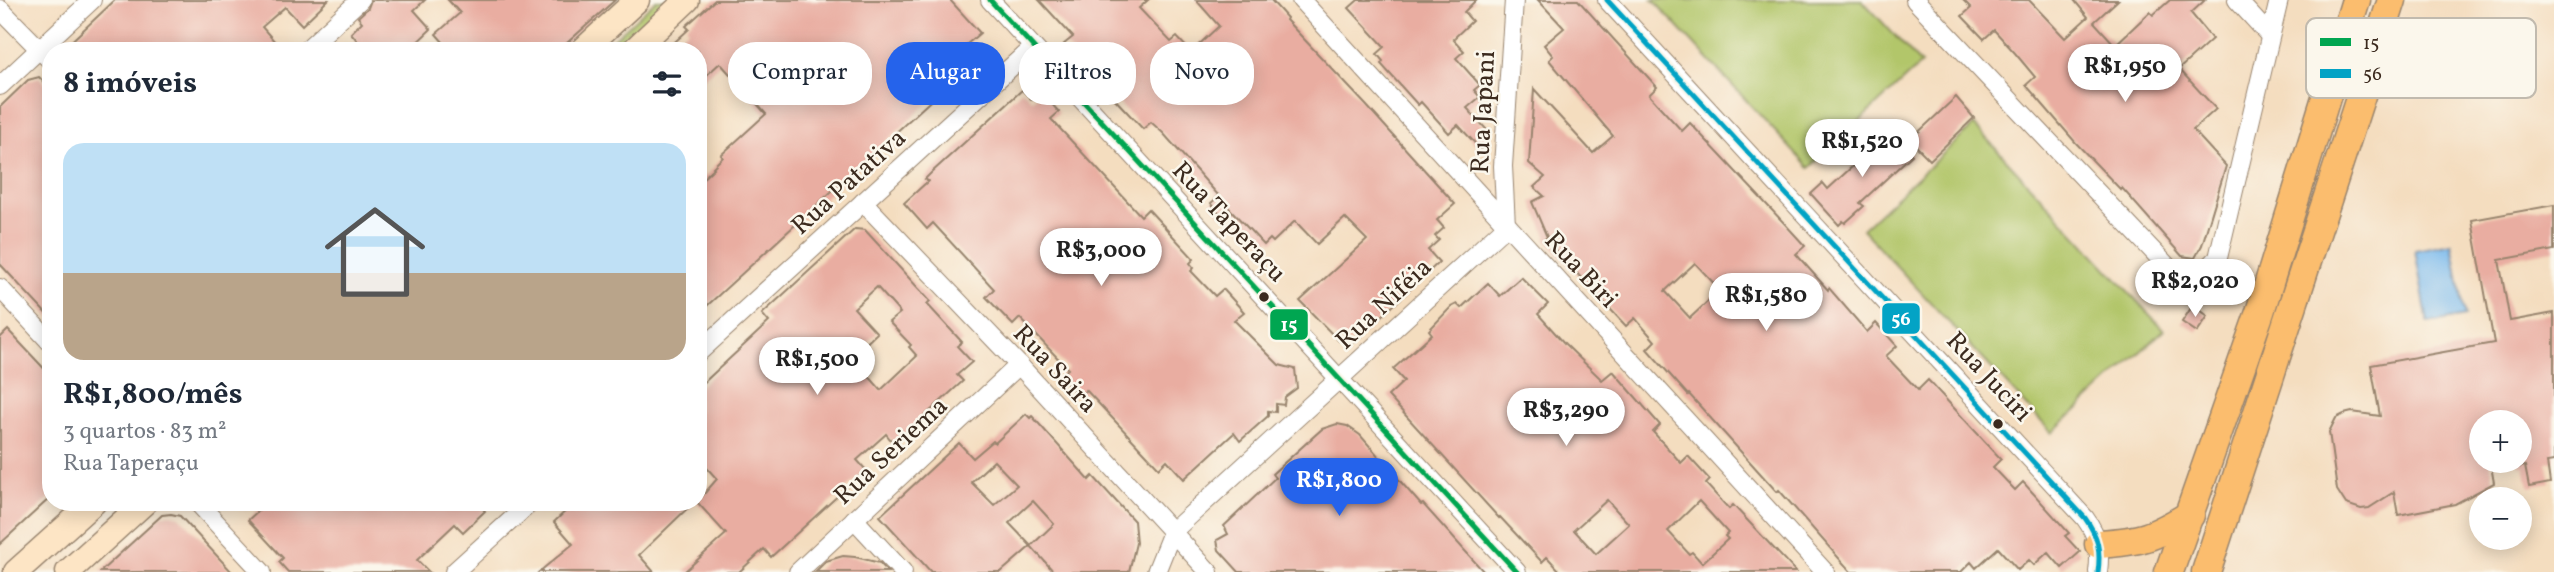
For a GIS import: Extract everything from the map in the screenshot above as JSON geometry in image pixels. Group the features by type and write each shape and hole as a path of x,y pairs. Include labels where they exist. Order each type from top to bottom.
{"main road":[{"path":"592,42 637,0"},
{"path":"643,42 687,0"},
{"path":"2350,18 2356,0"},
{"path":"2386,18 2392,0"},
{"path":"2169,572 2260,312 2326,98"},
{"path":"2206,572 2360,98"},
{"path":"16,572 84,511"},
{"path":"68,572 135,511"},
{"path":"2099,544 2142,540 2164,531 2190,515"}],"street":[{"path":"56,42 92,0"},
{"path":"315,42 360,0"},
{"name":"Rua Taperaçu","path":"990,0 1028,42"},
{"name":"Rua Biri","path":"1301,0 1825,572"},
{"name":"Rua Japani","path":"1506,226 1503,166 1514,0"},
{"name":"Rua Juciri","path":"1607,0 2076,508 2093,529 2099,544"},
{"path":"1915,0 2169,268 2186,275 2207,269 2218,258 2279,0"},
{"path":"2237,0 2270,36"},
{"path":"0,9 42,52"},
{"path":"0,86 42,57"},
{"name":"Rua Patativa","path":"707,345 1019,60"},
{"name":"Rua Taperaçu","path":"1087,105 1517,572"},
{"name":"Rua Saira","path":"863,202 1019,365 1209,572"},
{"name":"Rua Niféia","path":"1172,532 1506,226"},
{"path":"0,288 42,333"},
{"name":"Rua Seriema","path":"798,572 1019,365"},
{"path":"205,511 262,572"},
{"path":"454,572 471,565 522,511"},
{"path":"854,519 903,572"},
{"path":"1156,572 1172,532"},
{"path":"2098,572 2099,544"}],"green space":[{"path":"656,0 668,0 623,42 611,42"},
{"path":"1653,0 1862,0 1921,64 1809,168"},
{"path":"1974,125 2164,330 2052,433 1862,229"}],"water":[{"path":"2452,243 2465,316 2428,323 2415,250"}],"building":[{"path":"115,0 328,0 302,25 285,7 262,27 275,42 71,42"},
{"path":"371,0 425,0 414,10 431,29 417,42 355,42 357,40 351,33 362,22 358,17 368,8"},
{"path":"448,0 615,0 568,42 443,42 436,34 460,13"},
{"path":"715,0 950,0 980,33 969,42 886,42 886,105 926,105 707,306 707,175 723,157 721,155 766,114 758,105 872,105 872,42 728,42 728,72 720,63 707,75 707,42 675,42 689,29 686,26"},
{"path":"1039,0 1148,0 1139,8 1171,42 1150,42 1150,105 1254,105 1254,42 1202,42 1219,26 1196,0 1271,0 1286,20 1455,204 1437,220 1444,228 1435,236 1439,240 1428,250 1439,262 1355,342 1339,341 1300,301 1367,240 1345,218 1317,244 1295,221 1273,242 1270,239 1264,245 1229,208 1221,215 1211,203 1219,196 1163,133 1151,122 1143,129 1120,105 1136,105 1136,42 1067,42 1073,37"},
{"path":"1358,0 1476,0 1464,12 1472,21 1453,39 1464,51 1456,58 1480,85 1474,90 1480,97 1467,108 1487,130 1485,154 1458,125 1449,133 1421,102 1418,105 1381,64 1383,61 1377,54 1385,47 1349,8"},
{"path":"1538,0 1578,0 1657,87 1649,95 1682,131 1690,123 1805,246 1796,254 1828,290 1829,288 1867,332 1876,323 1897,346 1886,356 1918,390 1928,380 2001,459 1993,467 2015,490 2023,482 2069,533 2065,536 2080,552 2062,568 2048,552 2034,565 2029,560 2018,570 1998,548 1976,568 1971,562 1961,572 1851,572 1779,490 1777,492 1647,349 1655,341 1635,318 1626,326 1545,239 1547,237 1532,202 1544,196 1534,187 1545,177 1529,163 1534,89 1593,153 1613,136 1549,60 1553,56 1544,45 1564,28","holes":["1695,263 1720,290 1690,318 1665,291"]},
{"path":"1963,0 2029,0 2065,38 2088,17 2074,0 2118,0 2094,22 2115,45 2150,12 2153,15 2170,0 2205,0 2191,13 2212,39 2179,69 2216,109 2193,130 2226,166 2202,245 2195,258 2182,256 2122,188 2121,190 2076,143 2026,85 2035,77 2015,53 1994,30 1984,39 1962,16 1971,8"},
{"path":"39,77 42,80 42,309 0,264 0,107 28,80"},
{"path":"1019,93 1019,105 1053,105 1059,112 1051,119 1141,216 1148,209 1194,259 1190,263 1194,268 1191,271 1215,296 1223,289 1244,312 1234,320 1279,365 1295,369 1297,388 1285,397 1284,405 1276,404 1276,412 1268,411 1268,416 1240,441 1234,433 1184,479 1167,460 1159,468 1086,390 1079,397 1060,376 1068,369 1020,318 1013,325 986,297 994,289 933,223 927,229 904,203 928,181 925,179"},
{"path":"1956,97 1974,118 1930,160 1910,140"},
{"path":"1891,131 1912,155 1860,203 1864,206 1839,225 1811,194 1823,183 1828,189"},
{"path":"2554,205 2554,250 2499,260 2510,321 2554,313 2554,461 2547,462 2550,483 2529,487 2526,473 2532,473 2532,410 2469,410 2469,473 2492,473 2494,483 2487,487 2469,487 2469,496 2455,504 2398,515 2394,492 2369,508 2361,509 2346,504 2337,490 2329,432 2336,418 2344,414 2352,412 2380,416 2371,365 2494,343 2472,220"},
{"path":"855,229 865,230 930,301 927,304 962,342 957,346 972,362 957,375 963,381 894,444 886,434 857,460 866,470 771,557 764,549 739,572 684,572 726,534 705,511 707,490 717,479 707,468 707,380 769,322 762,314","holes":["877,287 900,313 889,322 911,345 909,347 917,356 881,390 859,365 862,362 854,355 877,333 854,308"]},
{"path":"1521,277 1548,304 1538,314 1565,344 1602,380 1613,371 1660,425 1653,432 1681,463 1688,456 1710,480 1706,484 1729,509 1733,505 1796,572 1561,572 1547,557 1542,562 1388,396 1404,381 1393,369 1432,334 1429,330 1451,307 1457,304 1461,308 1488,283 1500,296","holes":["1607,500 1629,524 1596,554 1574,530","1699,501 1728,533 1725,536 1728,539 1702,563 1692,552 1689,554 1668,531"]},
{"path":"2193,305 2208,316 2197,332 2182,322"},
{"path":"8,330 42,366 42,505 0,544 0,338"},
{"path":"1026,414 1030,418 1032,416 1089,480 1093,476 1134,521 1136,543 1129,572 1054,572 1031,546 1001,572 931,572 880,516 959,443 973,458 993,441 995,443","holes":["994,461 1017,485 994,505 971,482","1033,501 1054,524 1031,546 1009,523"]},
{"path":"1337,424 1347,426 1360,435 1484,572 1239,572 1219,550 1217,540 1228,534 1224,526 1275,478 1272,474 1322,429"},
{"path":"258,511 485,511 463,532 455,524 417,560 429,572 288,572 279,562 283,558 248,520"},
{"path":"566,511 685,511 639,555 654,572 539,572 573,544 554,522"},
{"path":"162,515 180,516 232,572 100,572"},
{"path":"843,556 880,563 888,572 815,572 826,561"}],"transit line":[{"name":"15","path":"990,0 1517,572"},
{"name":"56","path":"1607,0 2085,518 2098,544 2098,572"}]}
